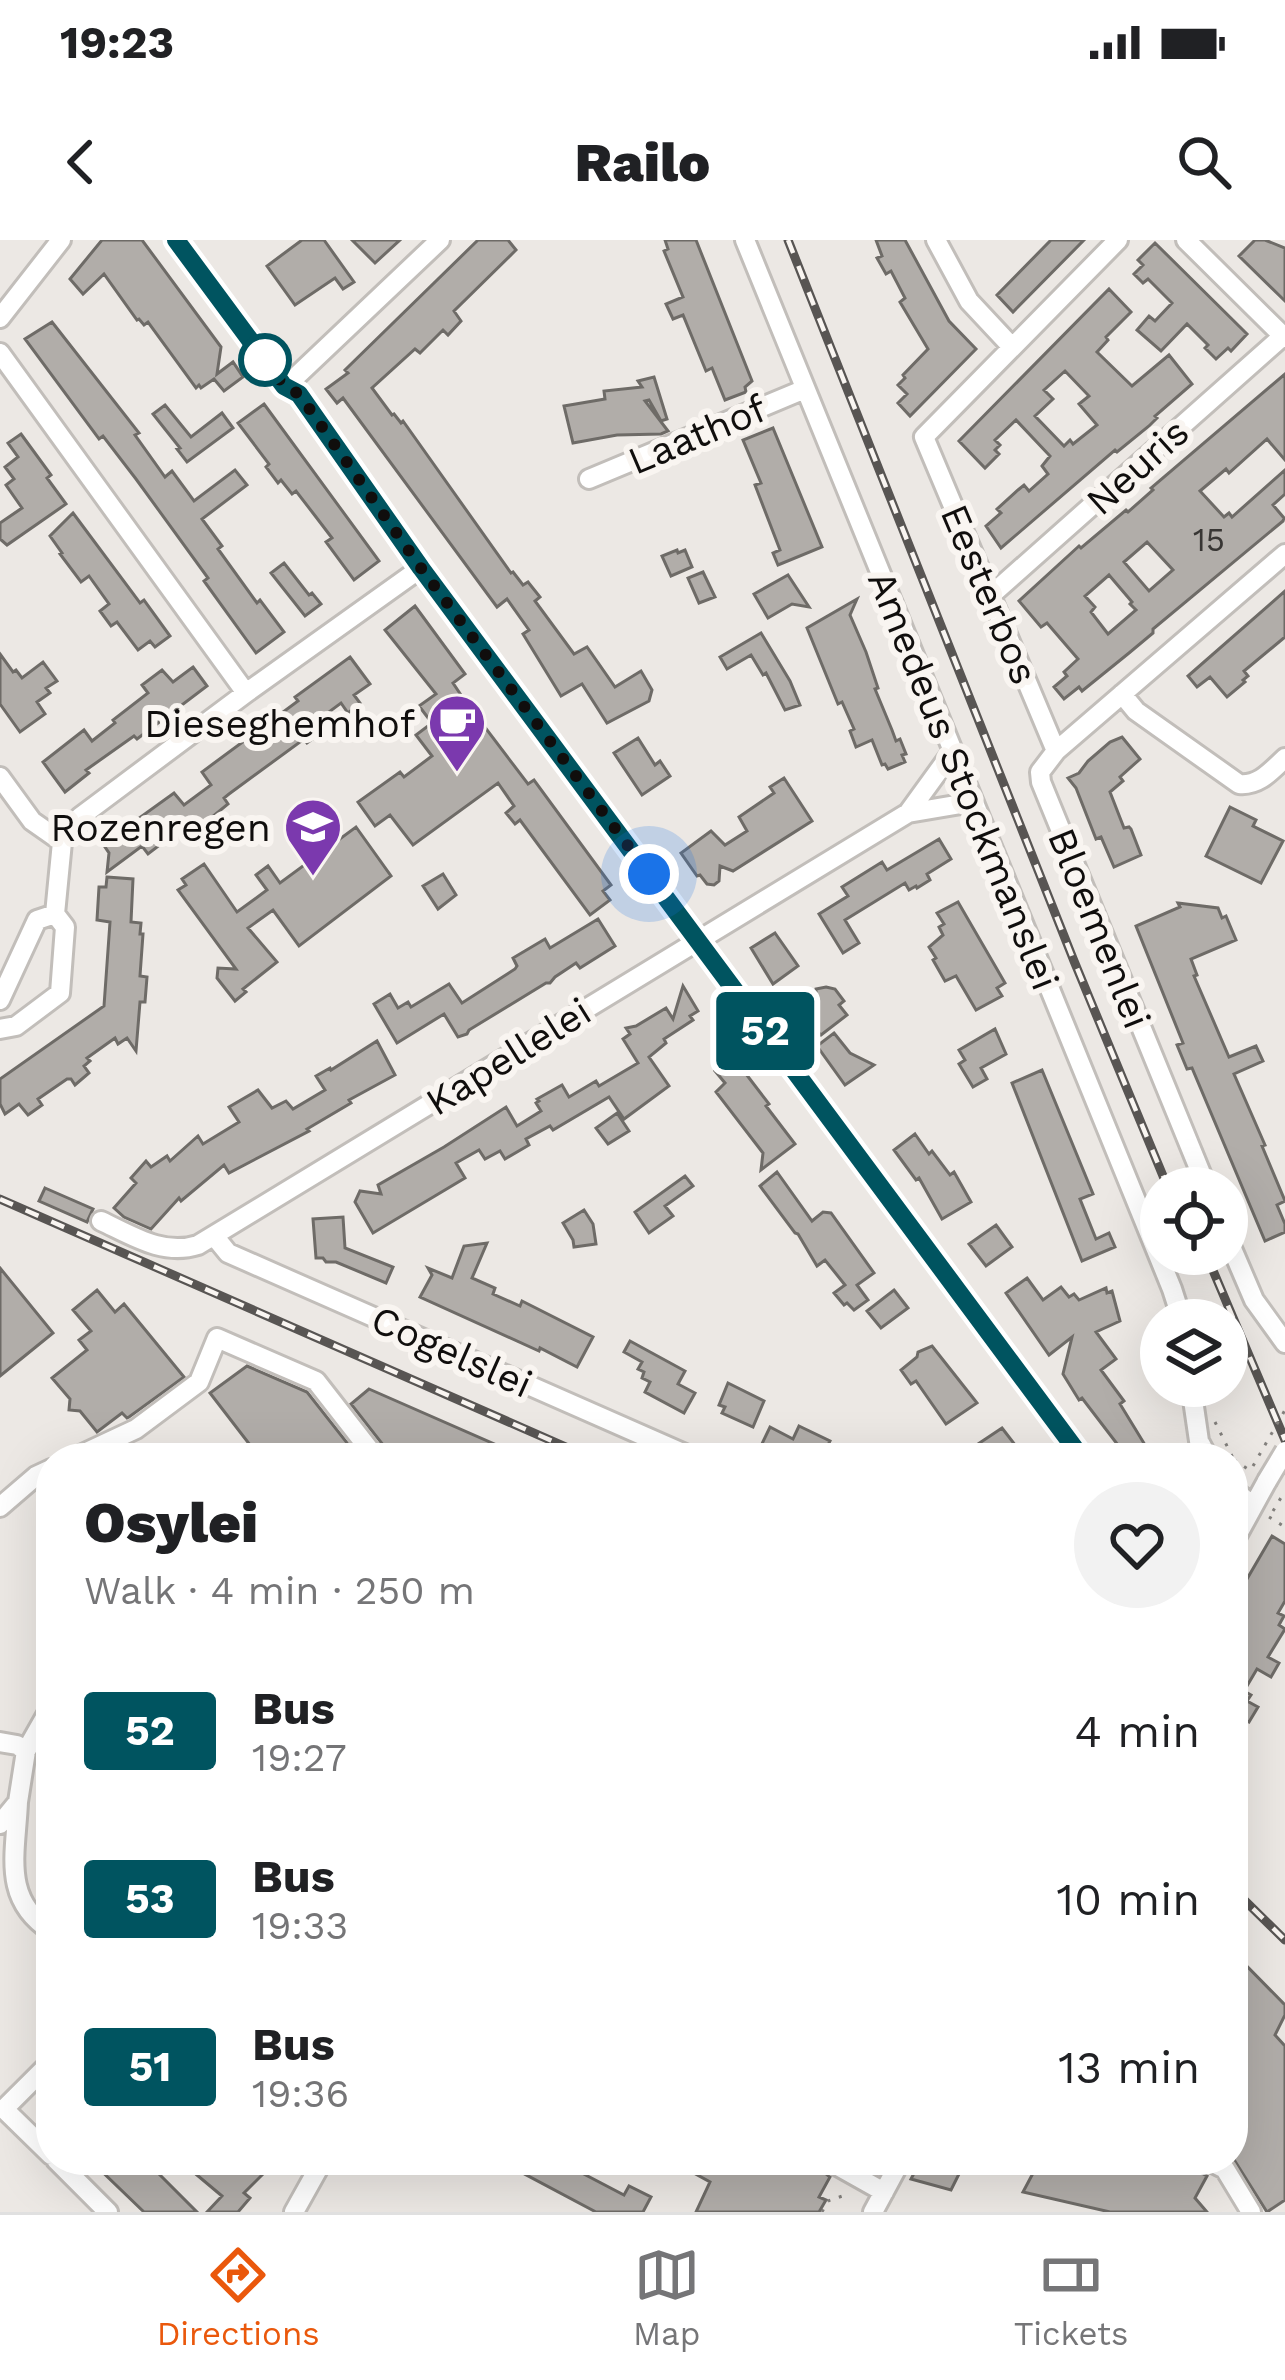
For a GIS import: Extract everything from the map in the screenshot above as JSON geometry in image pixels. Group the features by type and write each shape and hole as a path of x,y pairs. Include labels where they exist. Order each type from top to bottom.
{"street":[{"path":"0,318 61,240"},
{"path":"176,240 284,386 299,394 421,568 1071,1443"},
{"path":"284,386 440,240"},
{"name":"Amedeus Stockmanslei","path":"745,240 1175,1299"},
{"path":"935,240 969,301 1012,347 1118,240"},
{"path":"1186,240 1284,337"},
{"name":"Neuris","path":"990,596 1284,337"},
{"name":"Eesterbos","path":"1012,347 924,436 1056,751"},
{"path":"0,353 246,693"},
{"name":"Laathof","path":"589,479 806,389"},
{"path":"1056,751 1285,554"},
{"path":"0,1029 16,1026 61,993 64,927 55,914 62,842 80,817 421,568"},
{"path":"1122,694 1136,711 1239,784 1262,779 1285,758"},
{"name":"Kapellelei","path":"908,812 953,751"},
{"name":"Bloemenlei","path":"1056,751 1042,767 1040,782 1198,1167"},
{"path":"0,777 32,821 62,842"},
{"name":"Kapellelei","path":"101,1221 168,1250 189,1248 215,1237 908,812 973,802"},
{"path":"0,1000 37,920 55,914"},
{"name":"Cogelslei","path":"215,1237 228,1253 660,1443"},
{"path":"1243,1275 1254,1300 1285,1343"},
{"path":"106,1443 136,1429 199,1382 217,1338 316,1381 364,1443"},
{"path":"1194,1407 1200,1443"},
{"path":"1248,1527 1261,1512 1259,1476 1285,1451"},
{"path":"0,1507 36,1476"},
{"path":"1248,1501 1261,1512"},
{"path":"17,1893 18,1802 26,1751 36,1733"},
{"path":"0,1742 26,1751"},
{"path":"0,1824 18,1802"},
{"path":"0,1876 36,1919"},
{"path":"36,2076 2,2107 36,2141"},
{"path":"70,2175 108,2212"},
{"path":"294,2212 315,2175"},
{"path":"853,2175 877,2188"},
{"path":"874,2212 877,2188 888,2175"},
{"path":"1229,2175 1251,2212"}],"path":[{"path":"1211,1410 1225,1443"},
{"path":"1248,1468 1259,1476 1285,1410"},
{"path":"1261,1512 1285,1527"},
{"path":"822,2212 828,2201 877,2188"}],"building":[{"path":"102,240 142,240 221,347 217,374 233,362 243,377 224,391 214,379 196,388 148,322 144,325 137,320 104,274 83,294 70,279"},
{"path":"302,240 324,240 354,282 343,289 335,278 295,305 267,266"},
{"path":"352,240 400,240 375,263"},
{"path":"478,240 508,240 516,250 454,311 461,321 448,335 443,330 420,353 415,349 372,388 392,415 403,421 511,573 523,585 528,582 540,597 535,601 574,654 587,647 615,687 641,671 652,690 649,701 607,723 582,684 561,696 523,634 529,630 507,599 497,607 343,398 337,403 326,389 348,373 345,370"},
{"path":"665,240 696,240 752,381 746,392 725,400 712,368 706,371 683,315 673,319 666,304 683,297 664,251 668,249"},
{"path":"876,240 905,240 949,321 976,349 910,416 898,403 907,394 898,385 928,349 900,302 905,298 891,271 886,274 877,258 882,256"},
{"path":"1051,240 1084,240 1013,312 997,295"},
{"path":"1255,240 1285,248 1285,301 1239,256"},
{"path":"1155,243 1247,334 1231,351 1228,348 1216,359 1187,324 1161,351 1137,330 1149,316 1155,321 1172,303 1148,279 1143,283 1134,274 1143,265 1138,260"},
{"path":"1109,289 1131,312 1097,352 1132,386 1169,355 1192,384 1149,426 1001,548 986,526 1018,490 1024,485 1029,491 1048,474 1042,466 1050,456 1016,420 995,440 999,454 985,468 959,441","holes":["1065,371 1089,396 1079,404 1097,425 1073,444 1070,440 1064,446 1035,416 1053,399 1044,390"]},
{"path":"52,322 139,433 135,435 165,477 172,471 194,501 235,470 247,485 202,519 257,603 260,600 284,632 256,653 136,479 103,436 99,439 25,339"},
{"path":"1285,374 1285,460 1267,439 1200,491 1224,517 1229,513 1232,517 1285,470 1285,494 1273,505 1283,521 1129,653 1082,691 1079,687 1064,699 1054,687 1078,659 1047,623 1041,627 1019,601","holes":["1147,542 1173,570 1149,591 1124,562","1109,575 1136,610 1108,634 1085,596"]},
{"path":"654,377 667,419 661,421 649,400 645,401 668,431 573,443 564,406 605,399 604,391 642,387 638,381"},
{"path":"264,404 379,561 354,580 326,542 332,538 296,491 292,494 281,480 278,483 238,423"},
{"path":"165,405 191,437 222,413 233,428 187,462 153,414"},
{"path":"773,428 822,547 778,565 773,553 780,550 743,440"},
{"path":"21,434 66,504 7,545 0,539 0,523 22,508 6,485 14,479 5,467 18,457 8,443"},
{"path":"73,513 170,636 155,647 150,641 138,650 117,622 111,626 100,611 109,604 89,576 81,582 60,554 50,536"},
{"path":"685,550 692,567 671,576 662,556"},
{"path":"284,563 321,604 305,616 271,573"},
{"path":"703,572 715,597 699,603 688,578"},
{"path":"788,575 809,607 792,604 768,618 754,594"},
{"path":"1285,591 1285,637 1244,671 1245,682 1227,697 1210,677 1197,687 1188,676"},
{"path":"857,599 850,615 875,689 906,754 902,755 905,762 888,769 872,740 856,747 850,731 854,729 842,702 838,704 807,628"},
{"path":"415,606 465,674 453,683 465,701 528,784 534,780 611,885 603,891 610,900 590,915 520,820 515,824 506,813 514,806 498,783 413,845 390,815 375,826 358,802 432,756 416,735 432,723 419,706 436,694 385,630"},
{"path":"761,633 800,705 785,710 751,655 727,669 720,657"},
{"path":"0,654 22,678 43,662 57,681 37,702 45,714 20,732 0,704"},
{"path":"350,657 370,684 354,695 360,703 348,713 341,703 314,723 321,733 307,743 304,739 229,794 224,798 228,804 200,827 191,821 148,854 142,846 107,872 109,853 103,844 174,793 184,805 211,785 202,772"},
{"path":"193,667 207,686 137,739 134,736 86,770 89,773 65,792 43,762 84,730 92,741 148,693 142,685 162,670 173,682"},
{"path":"1122,737 1140,759 1110,792 1141,855 1114,867 1068,778"},
{"path":"638,738 655,765 660,761 670,776 642,795 614,753"},
{"path":"784,778 812,821 733,871 720,866 714,885 697,876 681,853 711,831 725,845 747,831 739,817 774,793 770,787"},
{"path":"1230,807 1283,841 1261,883 1206,856"},
{"name":"Rozenregen","path":"356,827 391,876 299,946 273,910 248,928 277,962 235,1001 217,978 218,968 236,969 178,890 186,885 182,879 204,864 237,912 267,890 256,875 268,866 280,883"},
{"path":"939,839 951,859 927,874 930,880 917,888 909,890 905,883 845,920 859,943 843,953 819,914 848,896 842,887 882,862 887,870"},
{"path":"443,874 456,895 438,909 423,886"},
{"path":"107,877 133,879 131,922 141,923 143,934 140,976 147,977 136,1051 127,1038 118,1044 115,1038 87,1058 90,1061 84,1066 89,1073 75,1085 67,1079 38,1099 42,1105 28,1115 19,1104 5,1114 0,1079 104,1006 110,922 97,920 99,887 106,887"},
{"path":"958,902 1005,983 997,988 1002,996 976,1010 956,976 945,981 929,947 943,935 939,927 944,924 937,913"},
{"path":"1178,903 1218,908 1236,940 1191,959 1229,1057 1256,1046 1263,1061 1234,1074 1285,1201 1277,1205 1285,1232 1265,1241 1248,1201 1248,1167 1234,1167 1192,1068 1187,1069 1177,1045 1183,1043 1136,926 1180,907"},
{"path":"598,919 615,946 580,968 576,963 467,1034 458,1037 444,1014 397,1043 374,1004 390,994 398,1008 408,1002 411,1007 449,984 462,1003 515,969 513,958 545,939 550,948"},
{"path":"775,933 798,966 773,984 751,948"},
{"path":"683,986 698,1011 649,1057 669,1086 624,1119 609,1097 553,1130 550,1126 526,1139 529,1145 505,1159 500,1151 485,1159 479,1150 456,1163 465,1178 373,1233 355,1202 360,1191 381,1194 378,1185 506,1107 517,1126 541,1111 537,1099 562,1085 569,1097 638,1063 623,1039 630,1034 626,1028 666,1008 673,1019"},
{"path":"816,989 835,989 844,1001 839,1005 847,1015 821,1035 810,1024 801,1025 807,1012 802,1006 816,996"},
{"path":"995,1029 1006,1054 981,1068 987,1079 973,1087 959,1064 965,1060 959,1050"},
{"path":"834,1033 850,1053 874,1065 845,1085 817,1046"},
{"path":"377,1041 395,1075 349,1100 309,1131 229,1173 224,1165 181,1201 179,1198 151,1229 114,1208 136,1183 131,1178 146,1161 151,1167 167,1156 170,1161 198,1136 203,1144 239,1122 229,1107 258,1090 272,1108 286,1101 293,1109 325,1090 316,1076"},
{"path":"733,1057 795,1144 761,1170 763,1153 716,1092 725,1083 715,1071"},
{"path":"1042,1070 1093,1194 1080,1199 1096,1239 1109,1233 1115,1247 1082,1261 1012,1083"},
{"path":"617,1113 629,1131 608,1144 596,1128"},
{"path":"915,1134 950,1175 954,1172 971,1202 942,1219 919,1178 894,1150"},
{"path":"777,1172 812,1221 823,1212 831,1213 874,1273 857,1285 868,1300 854,1310 834,1293 845,1285 825,1260 817,1266 760,1186"},
{"path":"685,1176 693,1186 665,1206 673,1216 649,1233 635,1212"},
{"path":"45,1188 93,1209 87,1222 39,1201"},
{"path":"584,1210 593,1224 596,1244 574,1247 563,1223"},
{"path":"343,1217 345,1248 393,1267 386,1283 316,1258 313,1219"},
{"path":"996,1225 1012,1247 986,1266 969,1244"},
{"path":"487,1243 472,1278 495,1288 493,1294 520,1306 522,1301 593,1337 577,1367 420,1297 432,1275 428,1268 452,1278 464,1246"},
{"path":"0,1268 53,1333 0,1376"},
{"path":"1027,1278 1043,1300 1061,1287 1079,1300 1106,1288 1107,1293 1112,1291 1120,1321 1096,1332 1116,1359 1101,1370 1124,1401 1120,1404 1144,1443 1116,1443 1063,1374 1072,1337 1049,1355 1006,1293"},
{"path":"97,1290 115,1312 124,1304 184,1377 129,1417 122,1413 97,1432 80,1411 69,1410 70,1399 52,1378 87,1350 79,1340 91,1331 73,1310"},
{"path":"894,1290 908,1308 881,1328 867,1311"},
{"path":"630,1341 685,1371 678,1384 695,1393 684,1413 645,1392 650,1382 638,1369 642,1362 624,1352"},
{"path":"932,1346 977,1403 946,1424 916,1381 911,1384 901,1370 918,1352"},
{"path":"247,1366 307,1392 347,1443 248,1443 210,1393"},
{"path":"728,1383 764,1401 753,1427 722,1413 725,1407 719,1405"},
{"path":"369,1389 492,1443 382,1443 351,1404"},
{"path":"799,1426 830,1441 762,1443 770,1427 793,1439"},
{"path":"1002,1428 1014,1443 980,1443"},
{"path":"1272,1536 1285,1544 1285,1601 1278,1613 1284,1616 1279,1625 1285,1629 1268,1657 1279,1663 1271,1677 1257,1669 1248,1684 1248,1577"},
{"path":"1248,1702 1258,1707 1248,1721"},
{"path":"1248,1967 1285,2005 1275,2035 1285,2046 1285,2200 1267,2212 1244,2175 1248,2175"},
{"path":"106,2175 160,2175 197,2212 144,2212"},
{"path":"197,2175 262,2175 244,2193 250,2198 238,2212 207,2212 222,2196"},
{"path":"526,2175 586,2175 624,2195 629,2186 651,2197 643,2212 596,2212"},
{"path":"697,2175 830,2177 819,2197 826,2200 819,2212 696,2212 710,2182"},
{"path":"913,2175 958,2175 951,2190 911,2179"},
{"path":"1032,2175 1205,2175 1195,2198 1207,2212 1110,2212 1023,2192"}],"railway":[{"path":"788,240 1159,1167"},
{"path":"0,1199 557,1443"},
{"path":"1215,1275 1285,1440"},
{"path":"1248,1904 1285,1940"}],"bus line":[{"name":"52","path":"176,240 284,386 299,394 421,568 1071,1443"}],"place":[{"name":"Dieseghemhof","path":"457,774"},
{"name":"Rozenregen","path":"313,878"}],"route":[{"path":"265,360 260,352 284,386 299,394 421,568 649,874"}]}
